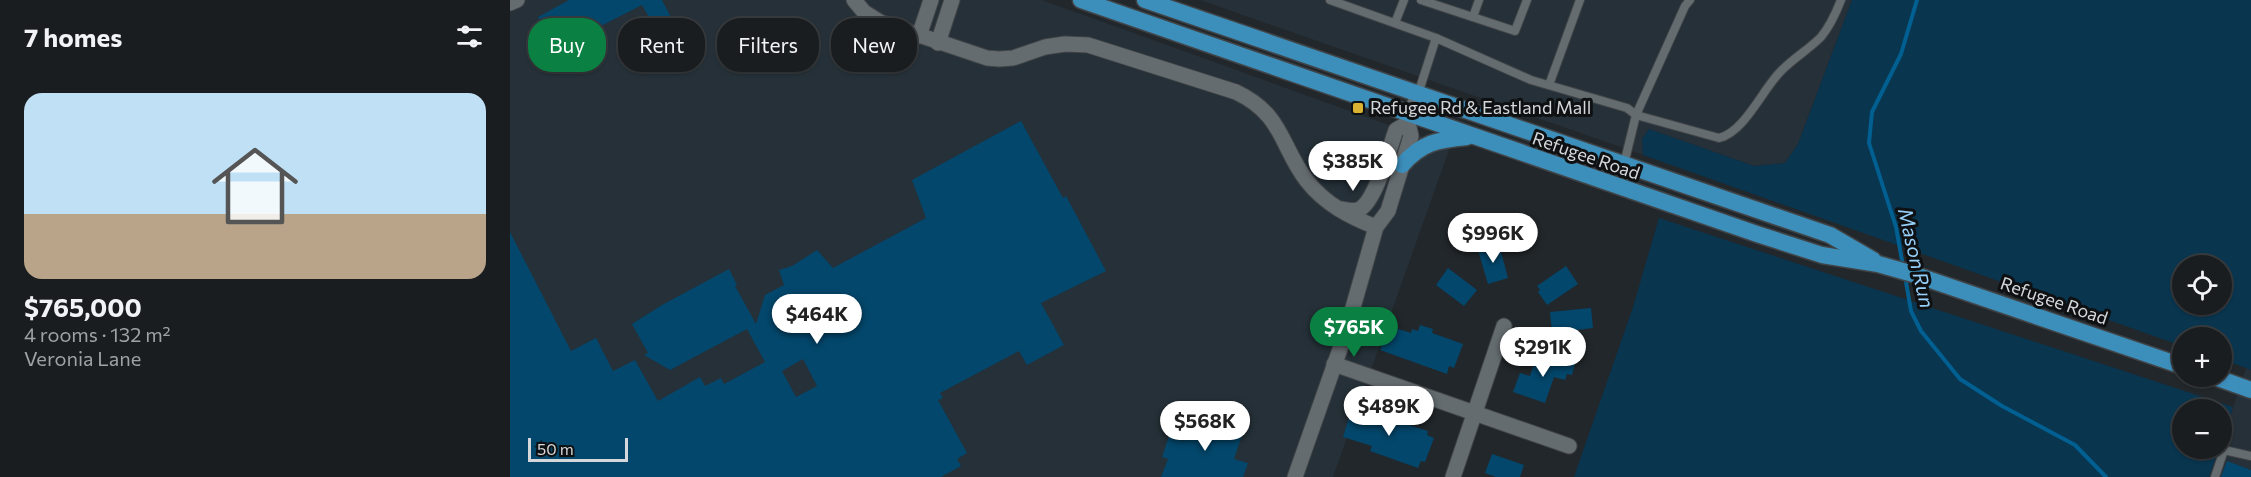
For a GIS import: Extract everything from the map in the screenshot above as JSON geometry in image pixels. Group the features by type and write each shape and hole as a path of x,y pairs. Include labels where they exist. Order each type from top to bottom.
{"main road":[{"name":"Refugee Road","path":"1081,0 1409,119 1470,136 1822,255 1885,266 1913,274 2172,363"},
{"name":"Refugee Road","path":"1145,0 1830,235 1885,266"},
{"path":"1402,165 1420,148 1441,140 1470,136"},
{"path":"2232,383 2251,390"}],"street":[{"path":"510,3 517,0"},
{"path":"854,0 874,19 969,53 999,59 1052,46 1089,45 1230,90 1250,100 1271,119 1279,129 1308,182 1338,209 1376,227"},
{"path":"919,36 931,0"},
{"path":"938,43 952,0"},
{"path":"1376,227 1388,212 1412,136 1409,119 1418,94"},
{"path":"1338,209 1361,209 1374,193 1396,130 1409,119"},
{"path":"1295,477 1349,321 1376,227 1374,193"},
{"path":"1453,477 1504,326"},
{"path":"1334,364 1569,446"}],"lane":[{"path":"1330,0 1342,2 1436,38 1531,80 1627,108 1636,115 1713,138 1726,136 1752,109 1780,72 1821,36 1835,15 1841,0"},
{"path":"1395,24 1404,0"},
{"path":"1421,0 1515,31 1527,0"},
{"path":"1473,17 1479,0"},
{"path":"1549,85 1580,0"},
{"path":"1623,165 1636,115 1685,6 1690,0"},
{"path":"1418,94 1436,38"},
{"path":"2215,477 2224,450 2251,456"}],"shaded area":[{"path":"510,0 1042,0 1450,147 1333,477 510,477"},
{"path":"1200,0 1852,0 1798,144 1785,163 1754,166 1649,129 1642,139 1643,155"},
{"path":"1852,0 2251,0 2251,370 2232,363 2232,327 2172,327 2172,342 1643,155 1642,139 1649,129 1754,166 1785,163 1798,144"},
{"path":"1659,218 2209,399 2172,399 2172,459 2215,459 2209,477 1574,477 1633,307"},
{"path":"2246,368 2251,370 2251,477 2209,477 2215,459 2232,459 2232,411"}],"building":[{"path":"569,0 662,0 671,18 650,18 642,5 606,23 606,18 538,17"},
{"path":"1021,121 1063,198 1066,196 1106,271 1041,303 1064,345 1027,365 1019,351 940,393 943,398 938,400 967,453 957,459 961,466 941,477 510,477 510,232 571,351 596,338 613,371 635,360 658,401 700,377 705,386 721,378 724,384 765,362 747,329 670,370 644,355 648,353 632,324 729,269 737,285 735,286 756,324 765,295 784,285 779,270 792,266 817,250 833,268 926,218 912,180","holes":["803,359 817,386 796,397 782,371"]},
{"path":"1499,244 1508,278 1488,284 1478,250"},
{"path":"1566,266 1578,284 1547,305 1538,292 1540,290 1537,286"},
{"path":"1448,268 1477,290 1464,306 1436,285"},
{"path":"1591,308 1593,328 1552,333 1550,312"},
{"path":"1383,324 1411,333 1412,329 1418,331 1420,325 1433,329 1432,333 1463,344 1454,368 1449,366 1447,374 1380,350 1382,345 1376,343"},
{"path":"1543,354 1575,364 1572,375 1567,374 1565,380 1554,377 1545,403 1513,392 1520,373 1530,376 1536,358 1541,360"},
{"path":"1361,408 1428,431 1427,435 1434,438 1425,462 1421,461 1418,468 1370,451 1372,446 1343,437 1351,411 1359,413"},
{"path":"1193,414 1243,432 1234,459 1248,463 1243,477 1161,477 1168,459 1162,457 1169,436 1184,441"},
{"path":"1492,454 1524,465 1520,477 1496,477 1485,473"},
{"path":"2227,461 2251,470 2251,477 2221,477"}],"waterway":[{"name":"Mason Run","path":"1903,266 1896,227 1869,143 1872,112 1901,54 1917,0"},
{"name":"Mason Run","path":"1905,276 1911,311 1921,331 1960,379 2002,406 2075,445 2106,477"}],"place":[{"name":"Refugee Rd & Eastland Mall","path":"1358,108"}]}
